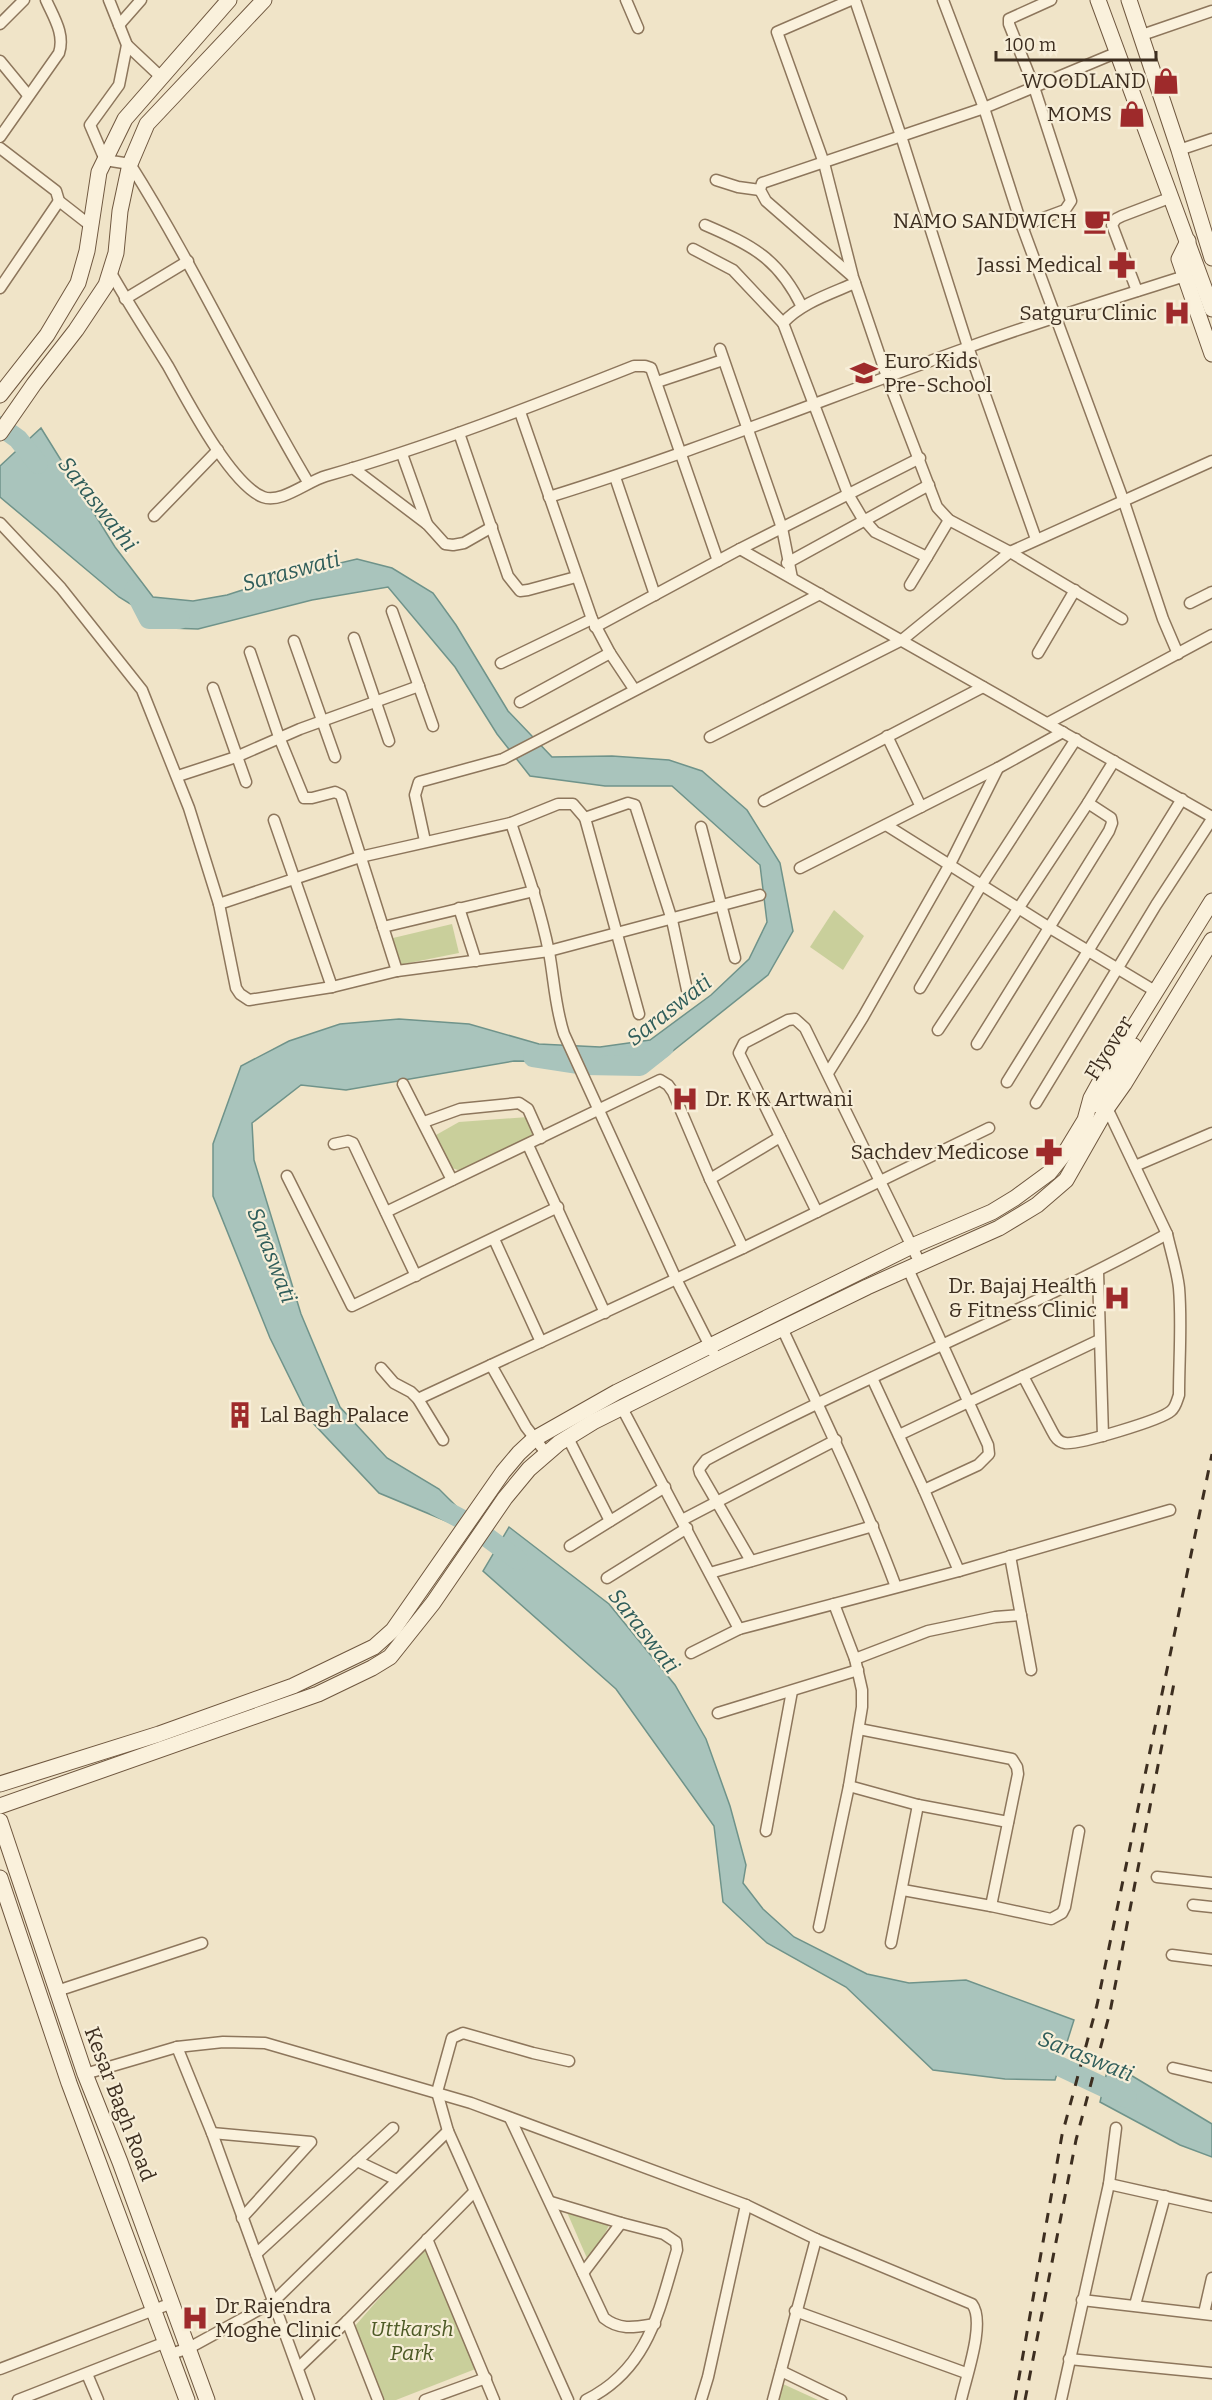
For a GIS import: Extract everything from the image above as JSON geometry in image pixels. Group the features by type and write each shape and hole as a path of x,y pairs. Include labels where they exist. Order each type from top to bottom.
{"main road":[{"path":"2,392 47,336 78,283 87,251 99,172 124,119 229,0"},
{"path":"0,433 76,330 106,285 116,253 120,212 130,164 147,124 264,0"},
{"path":"1098,0 1212,309"},
{"path":"1129,0 1208,234 1211,256"},
{"path":"1188,241 1179,260 1212,354"},
{"path":"0,1785 159,1734 293,1686 374,1647 393,1630 490,1490 519,1453 534,1439 617,1392 782,1328 999,1228 1037,1205 1066,1180 1082,1138 1094,1091 1212,900"},
{"name":"Flyover","path":"1082,1138 1097,1105 1212,925"},
{"path":"0,1806 318,1694 390,1657 433,1604 505,1498 546,1453 714,1353 912,1246 992,1212 1049,1173 1082,1138 1124,1084 1212,939"},
{"name":"Kesar Bagh Road","path":"0,1821 85,2074 207,2400"},
{"name":"Kesar Bagh Road","path":"0,1878 69,2083 187,2400"}],"street":[{"path":"0,24 24,0"},
{"path":"0,137 58,53 61,45 58,26 46,0"},
{"path":"109,0 127,45 161,77"},
{"path":"119,25 141,0"},
{"path":"626,0 639,28"},
{"path":"1036,539 968,347 901,136 853,0 777,33 824,163 854,280 887,377 939,512 1122,619"},
{"path":"943,0 984,108 1022,226 1124,502 1163,619 1178,654"},
{"path":"1022,226 1065,210 1071,201 1034,87 1009,24 1009,19 1051,0"},
{"path":"1142,36 1212,12"},
{"path":"127,45 119,85 90,125 105,160 130,164 188,261 274,425 309,482"},
{"path":"854,280 766,201 760,190 762,183 984,108 1118,52"},
{"path":"0,61 28,95"},
{"path":"1179,150 1212,139"},
{"path":"0,148 56,190 59,201 91,226"},
{"path":"716,180 738,187 760,190"},
{"path":"1137,291 1112,225 1122,216 1172,197"},
{"path":"0,288 59,201"},
{"path":"705,225 743,242 766,258 786,278 802,307"},
{"path":"693,249 733,270 783,323 848,494 861,516 875,532 927,556"},
{"path":"125,299 188,261"},
{"path":"111,273 218,450 250,488 264,497 279,498 309,482 402,454 634,366 651,368 718,561"},
{"path":"549,497 615,477 748,430 1056,316 1185,276"},
{"path":"783,323 792,312 854,280"},
{"path":"657,382 722,354 782,528 787,563 792,578"},
{"path":"520,411 576,577 594,623 610,653 634,689"},
{"path":"459,433 508,576 520,591 576,577"},
{"path":"154,516 218,450"},
{"path":"402,454 428,524"},
{"path":"501,663 655,595 740,549 920,458"},
{"path":"710,737 902,640 1010,552 1212,460"},
{"path":"353,468 428,524 445,544 464,543 492,527"},
{"path":"615,477 655,595"},
{"path":"787,563 929,485"},
{"path":"910,585 950,520"},
{"path":"0,523 61,588 142,690 178,776 219,904 233,977 240,994 249,1000 332,987 397,971 549,951 760,895"},
{"path":"740,549 1114,760 1212,818 1036,1103"},
{"path":"1038,653 1075,590"},
{"path":"1190,603 1212,592"},
{"path":"425,841 414,795 419,782 502,759 820,594"},
{"path":"392,610 433,726"},
{"path":"1048,723 1212,635"},
{"path":"354,638 389,741"},
{"path":"294,641 335,757"},
{"path":"250,652 303,798 335,792 341,795 397,971"},
{"path":"520,702 610,653"},
{"path":"178,776 236,757 279,737 419,686"},
{"path":"764,801 983,687"},
{"path":"213,688 246,782"},
{"path":"800,868 998,768 1063,732"},
{"path":"887,736 921,807"},
{"path":"920,988 982,884 1076,739"},
{"path":"938,1030 1114,760"},
{"path":"828,1073 863,1017 950,864 998,768"},
{"path":"1007,1082 1182,799"},
{"path":"585,818 628,802 635,805 672,920 687,990"},
{"path":"219,904 360,857 510,823 566,803 573,804 585,818 615,934 639,1014"},
{"path":"977,1044 1113,823 1108,814 1088,803"},
{"path":"274,820 332,987"},
{"path":"510,823 534,891 549,951 558,1012 564,1034 676,1279 714,1353"},
{"path":"886,825 1155,991"},
{"path":"701,827 735,958"},
{"path":"383,927 534,891"},
{"path":"459,908 476,961"},
{"path":"817,1212 739,1053 741,1046 788,1020 795,1019 805,1028 912,1246 914,1266 941,1345 988,1445 989,1454 978,1465 924,1490"},
{"path":"386,1212 660,1080 673,1092 710,1179 743,1248"},
{"path":"403,1084 452,1180"},
{"path":"424,1122 460,1109 519,1103 528,1109 541,1138"},
{"path":"1023,1376 1057,1440 1062,1443 1103,1436 1161,1416 1171,1411 1176,1405 1179,1395 1179,1287 1167,1234 1107,1108"},
{"path":"418,1399 743,1248 988,1128"},
{"path":"1135,1166 1212,1133"},
{"path":"710,1179 780,1137"},
{"path":"334,1144 348,1141 353,1143 416,1276"},
{"path":"528,1145 605,1313"},
{"path":"287,1176 352,1306 558,1207"},
{"path":"751,1561 699,1469 706,1460 872,1378 1098,1272 1167,1234"},
{"path":"494,1239 541,1342"},
{"path":"1098,1272 1103,1436"},
{"path":"782,1328 836,1440 896,1587"},
{"path":"899,1435 1099,1340"},
{"path":"491,1365 534,1439 546,1453"},
{"path":"381,1368 393,1383 411,1392 418,1399 443,1440"},
{"path":"872,1378 959,1571"},
{"path":"622,1408 739,1629"},
{"path":"568,1438 610,1521"},
{"path":"607,1578 717,1502 836,1440"},
{"path":"570,1546 664,1487"},
{"path":"691,1653 739,1629 959,1571 1170,1510"},
{"path":"710,1573 873,1526"},
{"path":"1010,1556 1031,1670"},
{"path":"819,1927 849,1786 859,1729 862,1690 857,1664 834,1604"},
{"path":"717,1713 792,1691 928,1631 1021,1614"},
{"path":"766,1831 792,1691"},
{"path":"859,1729 1012,1759 1018,1774 991,1906"},
{"path":"849,1786 918,1805 1008,1822"},
{"path":"891,1943 918,1805"},
{"path":"903,1890 1051,1919 1062,1913 1078,1831"},
{"path":"1157,1877 1212,1883"},
{"path":"1193,1905 1212,1907"},
{"path":"57,1991 202,1943"},
{"path":"1172,1955 1212,1960"},
{"path":"568,2400 448,2131 437,2092 452,2038 462,2033 569,2061"},
{"path":"85,2074 177,2048 223,2043 265,2043 437,2092 746,2205 816,2239 972,2304 976,2309 978,2325 961,2400"},
{"path":"177,2048 212,2133 309,2400"},
{"path":"1173,2068 1212,2077"},
{"path":"510,2118 604,2318 611,2324 626,2328 655,2324"},
{"path":"256,2254 393,2128"},
{"path":"1061,2400 1109,2184 1116,2128"},
{"path":"18,2400 87,2374 169,2348 189,2348 273,2302 448,2131"},
{"path":"212,2133 310,2142 242,2218"},
{"path":"357,2161 397,2180"},
{"path":"1109,2184 1212,2207"},
{"path":"298,2368 474,2192"},
{"path":"1135,2305 1165,2196"},
{"path":"551,2202 664,2234 676,2242 677,2250 655,2324 633,2363 613,2384 586,2400"},
{"path":"702,2399 746,2205"},
{"path":"583,2273 621,2223"},
{"path":"427,2239 494,2400"},
{"path":"773,2400 816,2239"},
{"path":"1082,2300 1208,2314 1212,2278"},
{"path":"0,2369 172,2303"},
{"path":"795,2311 966,2373"},
{"path":"347,2321 378,2400"},
{"path":"1069,2360 1212,2373"},
{"path":"781,2371 841,2400"},
{"path":"87,2374 98,2400"},
{"path":"425,2400 486,2378"}],"green space":[{"path":"834,910 864,936 843,970 810,947"},
{"path":"452,924 459,953 399,965 393,938"},
{"path":"528,1117 536,1136 461,1171 452,1168 436,1135 459,1122"},
{"path":"566,2210 610,2223 590,2265"},
{"name":"Uttkarsh Park","path":"424,2247 478,2368 396,2400 383,2400 355,2326"},
{"path":"783,2384 818,2400 779,2400"}],"water":[{"path":"41,428 115,547 153,597 193,601 227,595 289,575 357,559 392,568 433,593 456,625 508,711 552,757 612,756 669,760 702,771 747,810 780,863 793,931 768,975 659,1062 514,1061 346,1090 301,1085 252,1123 254,1160 301,1314 340,1407 387,1458 439,1489 462,1512 451,1523 379,1493 311,1421 270,1338 213,1196 213,1144 241,1066 289,1041 340,1024 399,1019 469,1024 539,1044 600,1047 650,1040 711,995 749,959 767,922 760,865 672,786 605,786 530,776 497,734 455,667 388,587 312,600 198,629 169,628 119,597 0,497 0,466"},
{"path":"509,1527 609,1604 675,1685 706,1739 730,1806 746,1865 743,1883 763,1909 794,1937 867,1974 909,1983 966,1980 1074,2020 1055,2080 1005,2079 933,2070 846,1987 767,1943 723,1902 714,1826 616,1689 483,1571"},
{"path":"1109,2062 1212,2124 1212,2157 1180,2145 1100,2102"}],"waterway":[{"name":"Saraswathi","path":"0,426 18,439 38,464"},
{"name":"Saraswathi","path":"134,590 149,619 180,619"},
{"name":"Saraswati","path":"533,1057 585,1065 640,1066 664,1047"},
{"name":"Saraswati","path":"435,1505 465,1521 518,1560"},
{"name":"Saraswati","path":"1035,2059 1059,2066 1127,2098"}],"railway":[{"path":"1015,2400 1062,2135 1097,2005 1212,1454"},
{"path":"1025,2400 1076,2140 1110,2012 1175,1678"}],"place":[{"name":"WOODLAND","path":"1166,81"},
{"name":"MOMS","path":"1132,114"},
{"name":"NAMO SANDWICH","path":"1097,221"},
{"name":"Jassi Medical","path":"1122,265"},
{"name":"Satguru Clinic","path":"1177,313"},
{"name":"Euro Kids Pre-School","path":"864,373"},
{"name":"Dr. K K Artwani","path":"685,1099"},
{"name":"Sachdev Medicose","path":"1049,1152"},
{"name":"Dr. Bajaj Health & Fitness Clinic","path":"1117,1298"},
{"name":"Lal Bagh Palace","path":"240,1415"},
{"name":"Dr Rajendra Moghe Clinic","path":"195,2318"}]}
